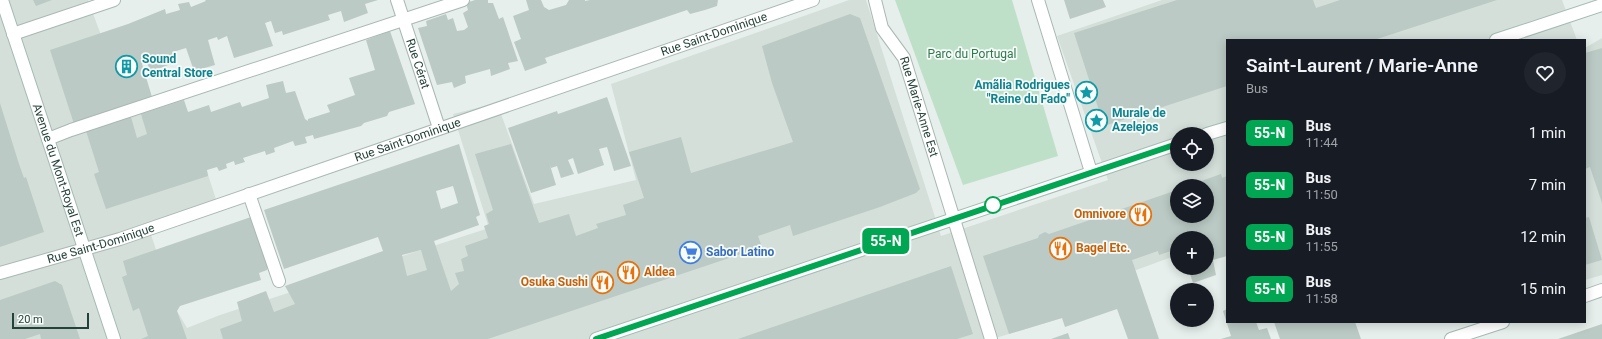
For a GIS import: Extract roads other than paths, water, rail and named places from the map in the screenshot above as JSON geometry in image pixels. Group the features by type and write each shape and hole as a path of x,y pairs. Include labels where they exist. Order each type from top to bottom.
{"street":[{"name":"Avenue du Mont-Royal Est","path":"2,0 114,339"},
{"path":"13,34 114,0"},
{"name":"Rue Cérat","path":"397,0 439,128"},
{"path":"48,139 71,130 463,0"},
{"name":"Rue Saint-Dominique","path":"0,274 120,239 813,0"},
{"name":"Rue Marie-Anne Est","path":"875,0 882,28 904,58 991,339"},
{"path":"1038,0 1091,172"},
{"path":"1499,39 1602,5"},
{"path":"1214,132 1226,128"},
{"path":"596,339 1170,146"},
{"path":"250,194 279,281"},
{"path":"1586,296 1602,290"},
{"path":"1451,339 1501,323"}],"place":[{"name":"Sound Central Store","path":"127,66"},
{"name":"Amãlia Rodrigues \"Reine du Fado\"","path":"1086,92"},
{"name":"Murale de Azelejos","path":"1096,120"},
{"name":"Omnivore","path":"1141,214"},
{"name":"Bagel Etc.","path":"1061,248"},
{"name":"Sabor Latino","path":"690,252"},
{"name":"Aldea","path":"628,272"},
{"name":"Osuka Sushi","path":"603,282"}],"park label":[{"name":"Parc du Portugal","path":"972,54"}]}
